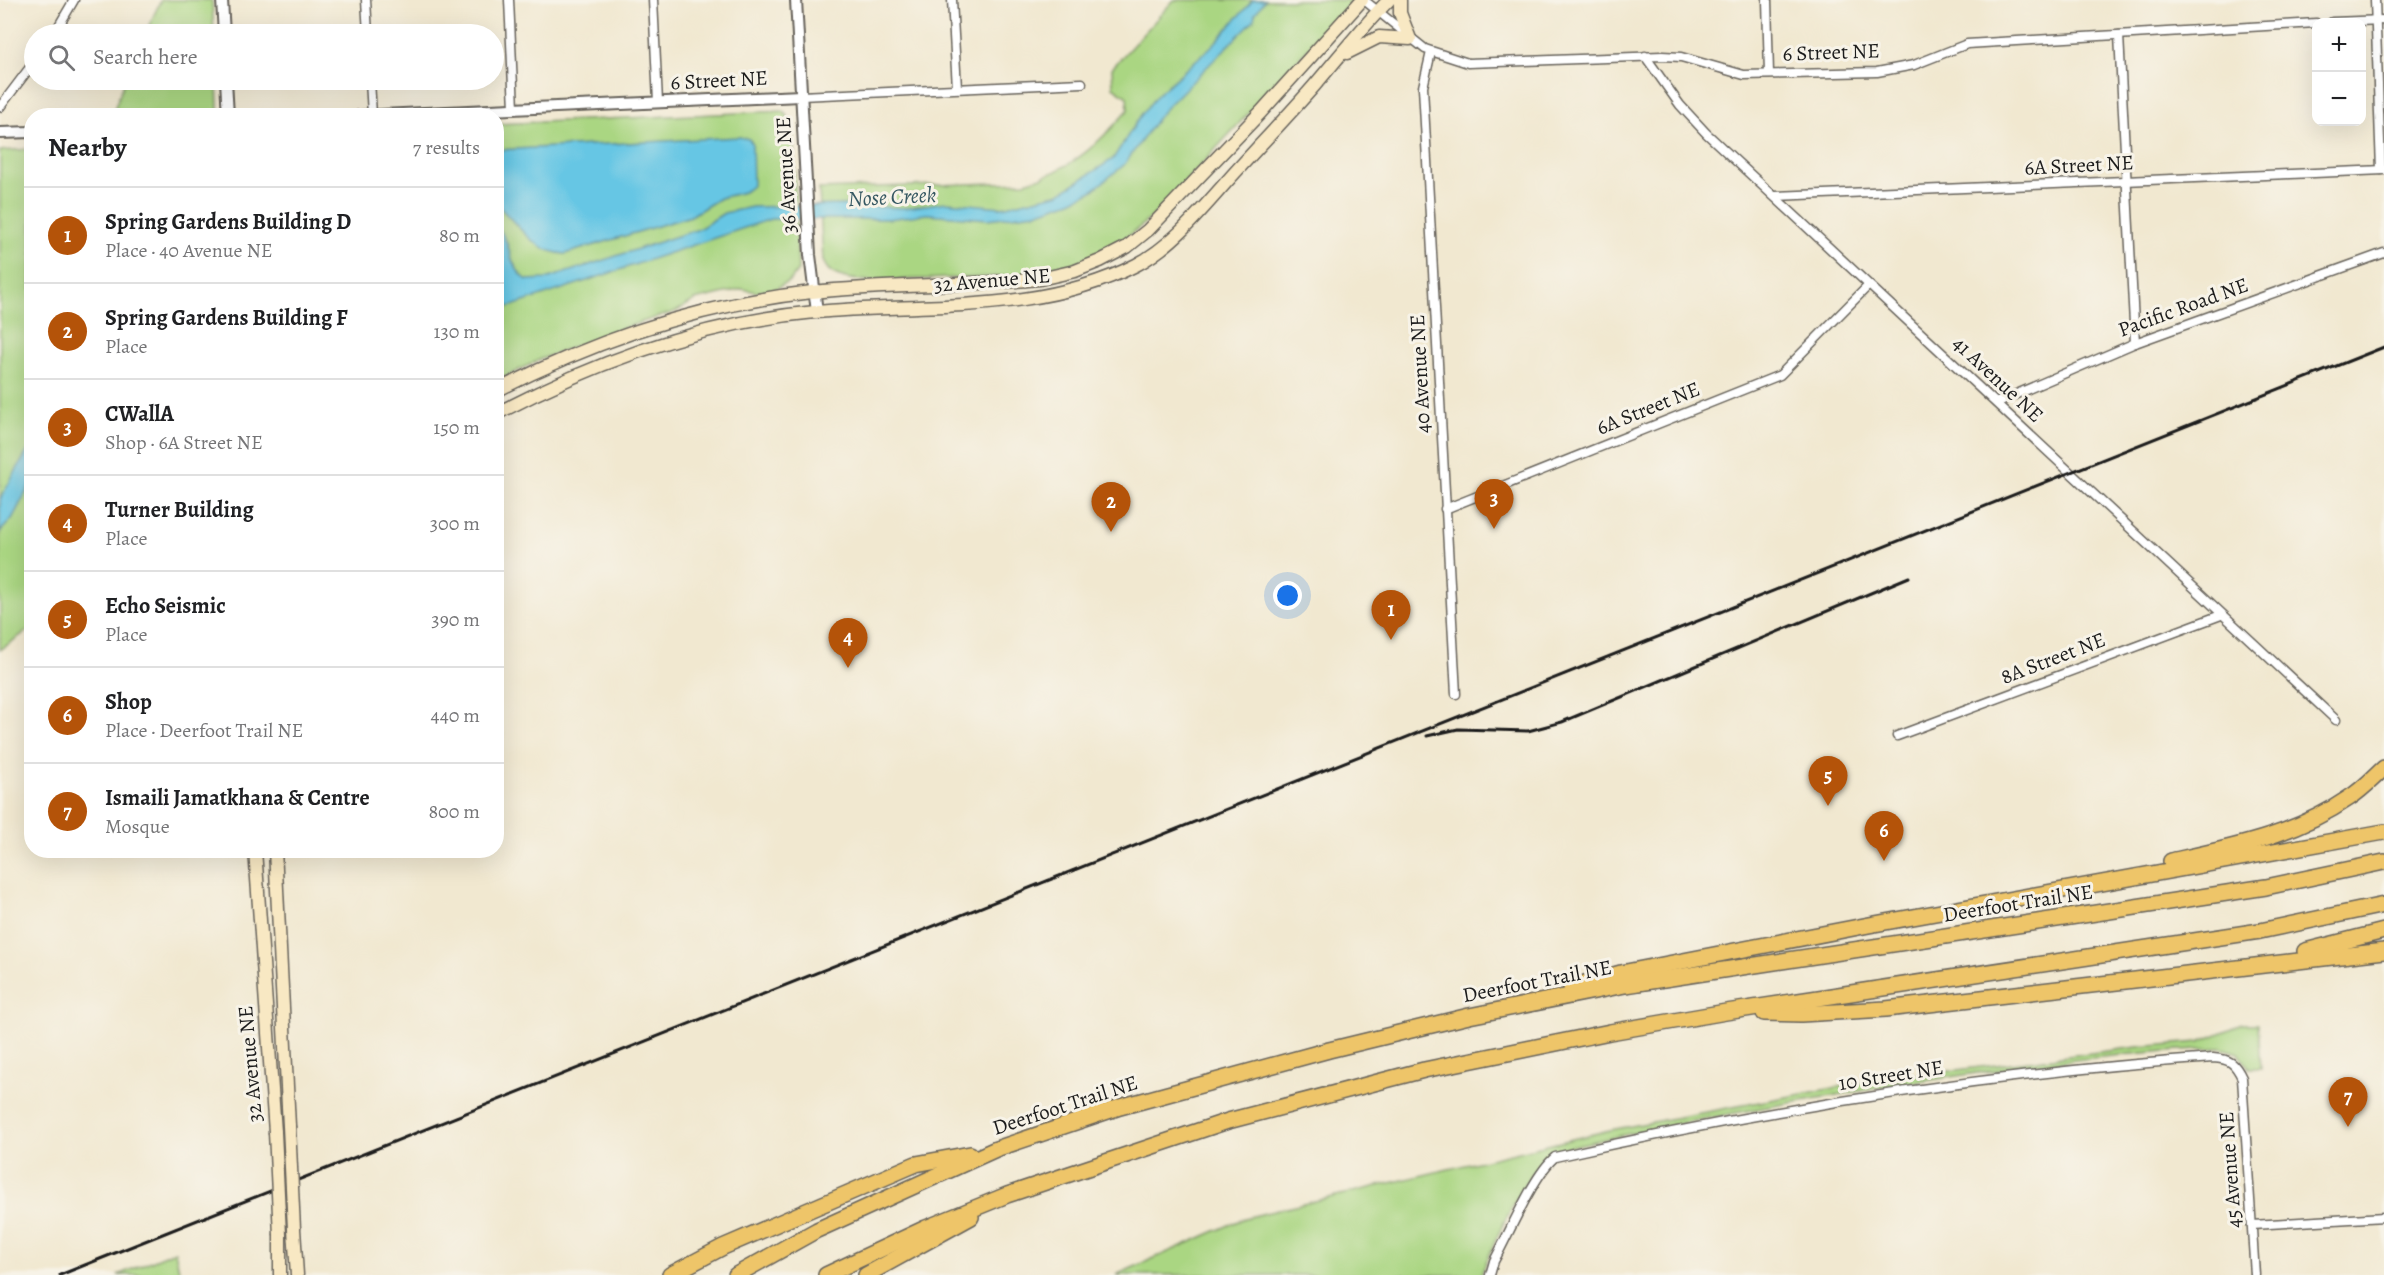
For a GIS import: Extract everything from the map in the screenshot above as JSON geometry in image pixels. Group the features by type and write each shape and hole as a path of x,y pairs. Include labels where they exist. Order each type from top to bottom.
{"highway":[{"path":"2355,794 2384,768"},
{"path":"2059,889 2109,874 2278,835 2313,820 2355,794 2384,782"},
{"path":"1469,1016 1622,973 2059,889 2384,832"},
{"name":"Deerfoot Trail NE","path":"736,1275 817,1230 996,1149 1143,1101 1469,1016 1625,985 2266,887 2384,862"},
{"path":"826,1275 926,1228 1007,1195 1228,1121 1424,1070 1610,1032 1726,1012 2260,931 2384,905"},
{"path":"2256,964 2384,931"},
{"path":"1726,1012 1801,1014 1886,1009 2256,964 2384,951"},
{"path":"670,1275 723,1247 916,1164 996,1149"},
{"path":"866,1275 944,1234 1007,1195"}],"main road":[{"name":"32 Avenue NE","path":"504,388 538,370 641,328 708,312 814,292 1040,279 1075,271 1118,252 1164,215 1363,0"},
{"name":"32 Avenue NE","path":"504,410 548,386 644,349 713,330 817,312 1051,296 1098,282 1137,265 1172,239 1389,0"},
{"path":"1338,58 1378,37 1410,39 1400,13 1400,0"},
{"name":"32 Avenue NE","path":"255,858 275,1132 280,1275"},
{"name":"32 Avenue NE","path":"275,858 297,1275"}],"street":[{"path":"60,24 74,0"},
{"path":"222,0 223,24"},
{"path":"366,0 367,24"},
{"path":"509,0 514,108"},
{"path":"653,0 658,102"},
{"name":"36 Avenue NE","path":"796,0 810,255 817,312"},
{"path":"952,0 957,88"},
{"name":"6 Street NE","path":"1363,0 1410,39 1450,60 1484,64 1646,56 1681,57 1744,75 1877,72 1914,65 1967,44 2312,23"},
{"path":"1767,0 1769,74"},
{"path":"2375,0 2380,20 2382,170"},
{"path":"2119,34 2135,342"},
{"name":"40 Avenue NE","path":"1431,52 1423,87 1456,694"},
{"name":"41 Avenue NE","path":"1646,56 1672,96 1699,126 1998,402 2221,615 2336,720"},
{"path":"0,107 24,75"},
{"name":"6 Street NE","path":"504,108 1082,82"},
{"path":"227,90 228,108"},
{"path":"371,90 372,108"},
{"path":"0,133 24,132"},
{"name":"6A Street NE","path":"1776,196 2382,170"},
{"name":"Pacific Road NE","path":"1998,402 2135,342 2384,253"},
{"name":"6A Street NE","path":"1445,509 1780,375 1869,285"},
{"name":"8A Street NE","path":"1897,736 2221,615"},
{"name":"10 Street NE","path":"1490,1275 1494,1261 1539,1177 1555,1157 1687,1127 2011,1076 2099,1066 2213,1058 2226,1059 2235,1064"},
{"name":"45 Avenue NE","path":"2235,1064 2242,1078 2255,1275"},
{"path":"2252,1225 2384,1217"}],"green space":[{"path":"161,0 212,0 213,24 150,24"},
{"path":"1174,0 1353,0 1163,206 1136,230 1106,250 1084,260 1044,271 1002,276 867,281 839,276 827,268 823,261 819,189 1025,182 1056,171 1094,145 1128,110 1127,97 1113,87 1112,68"},
{"path":"121,90 217,90 218,108 115,108"},
{"path":"783,111 790,119 793,132 798,270 791,280 777,288 757,292 742,289 695,300 677,311 623,328 541,359 504,378 504,124"},
{"path":"24,149 24,633 0,650 0,151"},
{"path":"2242,1024 2258,1024 2261,1068 2249,1068 2239,1053 2221,1048 2092,1058 1963,1075 1811,1099 1559,1149 1548,1156 1524,1186 1503,1224 1481,1275 1116,1275 1245,1218 1610,1130 1871,1081 2138,1047 2199,1042"},
{"path":"175,1251 180,1275 118,1275"}],"water":[{"path":"1253,0 1265,0 1255,14 1254,20 1162,112 1124,165 1092,191 1071,201 1036,213 988,219 927,214 888,219 771,219 509,307 504,305 504,237 515,267 527,280 546,279 699,229 724,213 752,207 843,205 905,208 946,202 1002,207 1060,193 1113,159 1141,115 1158,94 1213,45"},
{"path":"739,137 749,139 752,143 753,185 744,192 720,198 691,216 565,254 554,252 535,243 504,212 504,150"},
{"path":"24,457 24,496 12,519 0,532 0,499"}],"railway":[{"path":"60,1275 2384,347"},
{"path":"1427,736 1458,729 1528,731 1562,722 1909,577"}],"place":[{"name":"CWallA","path":"1494,529"},
{"name":"Spring Gardens Building F","path":"1111,532"},
{"name":"Spring Gardens Building D","path":"1391,640"},
{"name":"Turner Building","path":"848,668"},
{"name":"Echo Seismic","path":"1828,806"},
{"name":"Shop","path":"1884,861"},
{"name":"Ismaili Jamatkhana & Centre","path":"2348,1127"}],"water label":[{"name":"Nose Creek","path":"892,196"}]}
